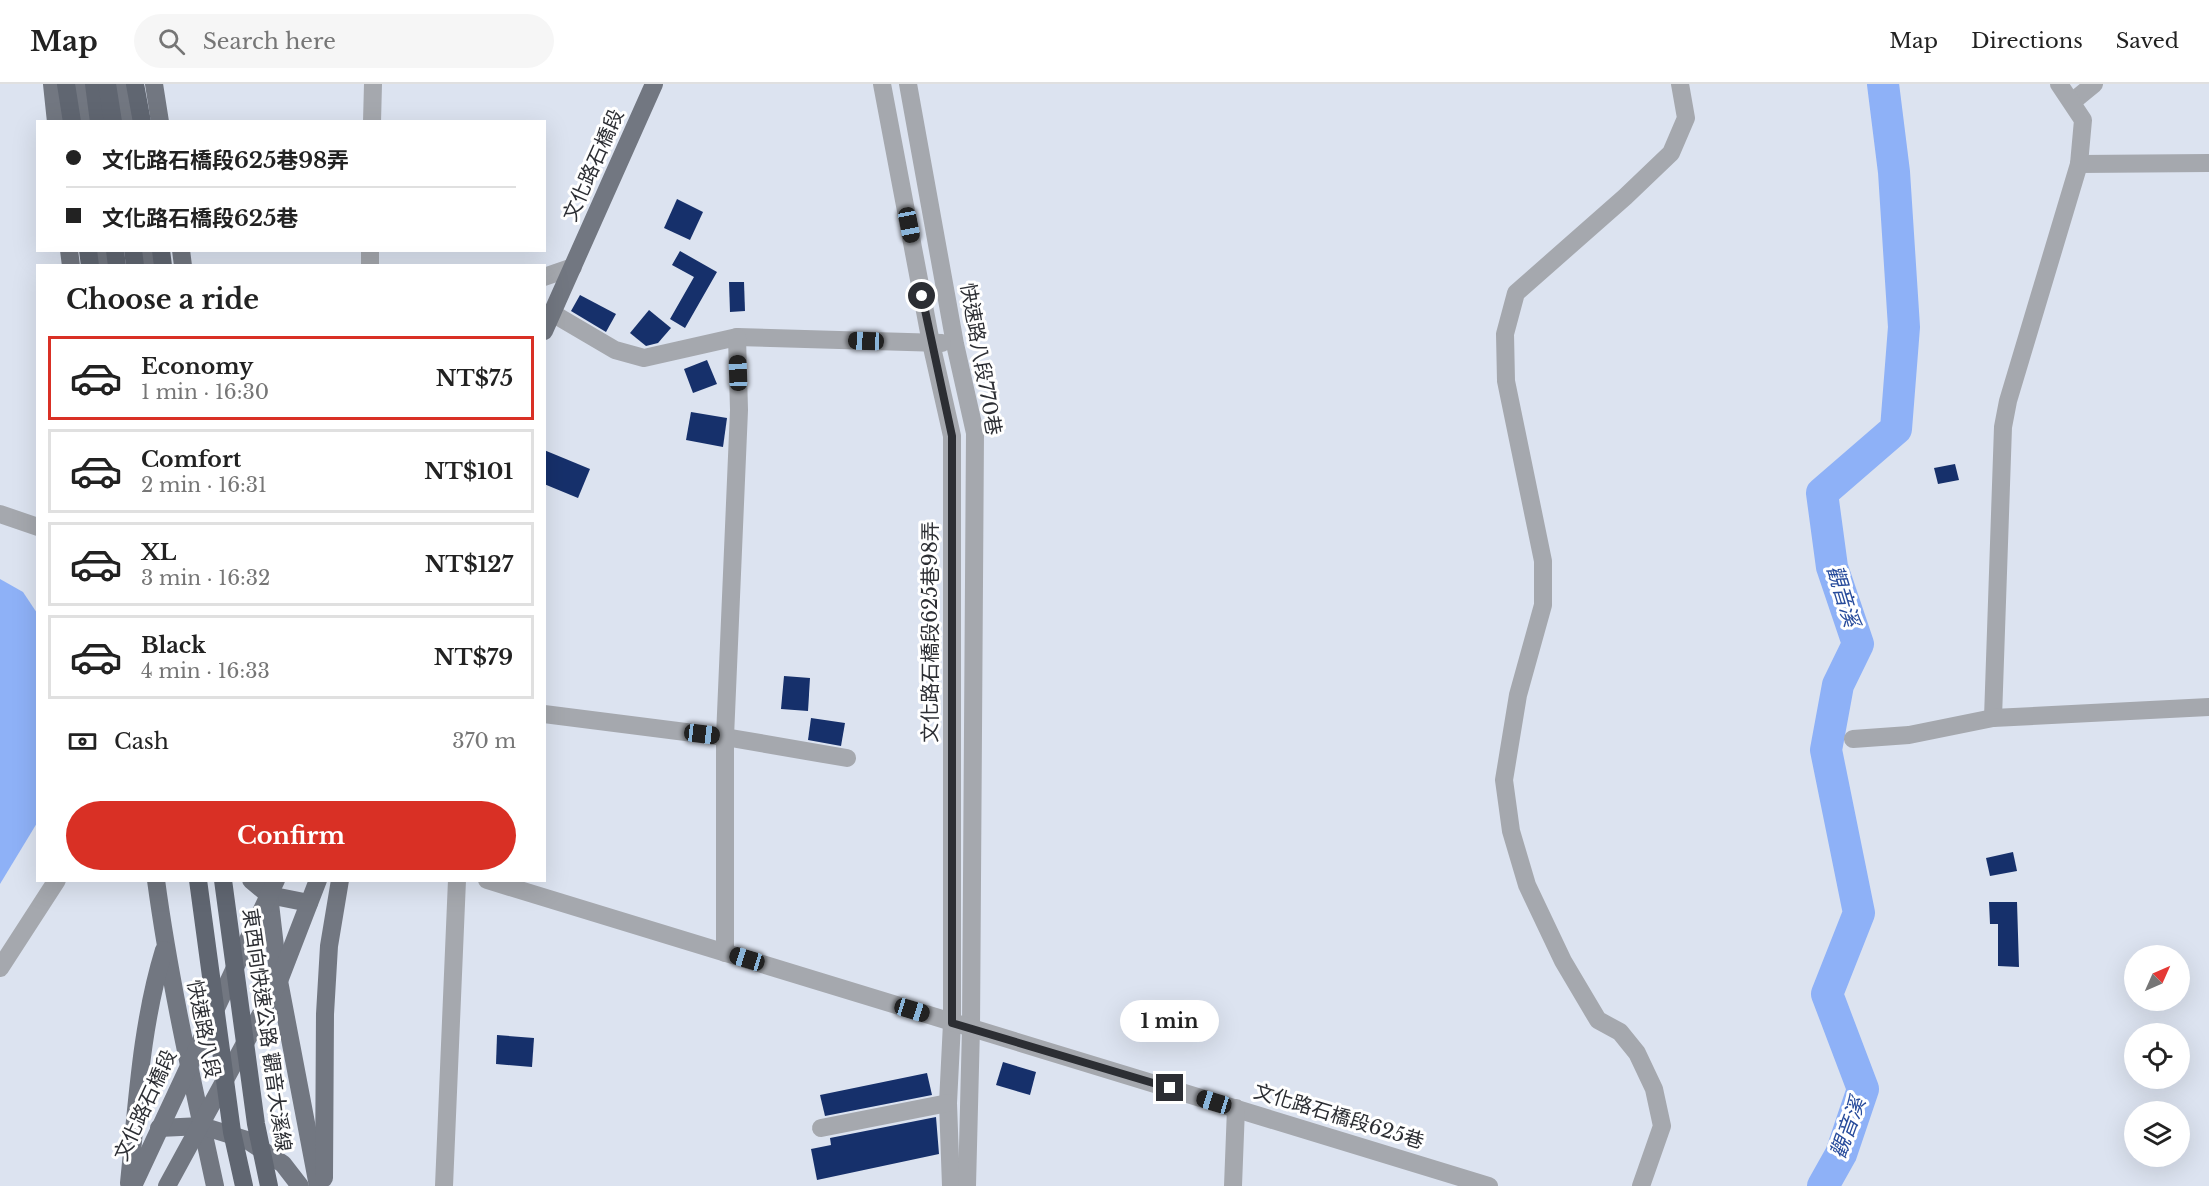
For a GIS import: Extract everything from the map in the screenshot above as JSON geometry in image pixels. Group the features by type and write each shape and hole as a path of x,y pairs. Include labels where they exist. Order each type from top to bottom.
{"highway":[{"path":"66,84 72,120"},
{"path":"94,84 99,120"},
{"path":"107,84 113,120"},
{"path":"135,84 142,120"},
{"path":"198,882 232,1132 244,1186"},
{"name":"東西向快速公路 觀音大溪線","path":"223,882 256,1124 268,1186"}],"main road":[{"path":"52,84 56,120"},
{"path":"80,84 86,120"},
{"path":"120,84 126,120"},
{"path":"154,84 160,120"},
{"name":"文化路石橋段","path":"546,326 654,84"},
{"name":"快速路八段","path":"156,882 165,948 215,1186"},
{"path":"167,1186 202,1126 279,981 317,882"},
{"path":"324,1186 325,1014 329,946 340,882"},
{"path":"271,885 309,903"},
{"path":"271,885 279,981 318,1186"},
{"name":"文化路石橋段","path":"131,1186 271,885"},
{"path":"131,1186 143,1049 151,997 165,948"},
{"path":"159,1128 202,1126 247,1140 283,1164 300,1186"}],"street":[{"path":"372,120 373,84"},
{"name":"文化路石橋段625巷98弄","path":"882,84 931,343 952,436 952,1023 948,1104 951,1186"},
{"name":"快速路八段770巷","path":"908,84 955,344 975,433 971,1028 967,1186"},
{"path":"1641,1186 1662,1125 1654,1089 1637,1053 1620,1032 1598,1020 1563,961 1527,885 1511,831 1504,780 1518,695 1543,605 1543,561 1506,381 1504,334 1516,292 1625,197 1671,153 1686,118 1680,84"},
{"path":"1993,718 2003,427 2008,401 2079,164 2083,120 2059,84"},
{"path":"2072,102 2094,84"},
{"path":"2079,164 2209,163"},
{"path":"546,276 573,267"},
{"path":"552,313 615,350 644,358 737,337 955,344"},
{"path":"725,953 725,737 739,410 737,337"},
{"path":"0,514 36,526"},
{"path":"1853,739 1909,735 1993,718 2209,707"},
{"path":"546,714 725,737 847,758"},
{"path":"0,968 56,882"},
{"path":"444,1186 457,882"},
{"name":"文化路石橋段625巷","path":"494,882 1489,1186"},
{"path":"821,1128 948,1104"},
{"path":"1233,1186 1236,1108"}],"water":[{"path":"0,579 23,592 36,612 36,825 0,884"}],"building":[{"path":"677,199 703,212 690,240 664,228"},
{"path":"680,251 717,272 685,328 670,319 694,277 672,265"},
{"path":"729,282 744,282 745,311 730,312"},
{"path":"580,295 616,314 606,332 571,311"},
{"path":"649,310 671,328 658,343 646,346 630,333"},
{"path":"707,360 717,384 693,393 684,369"},
{"path":"691,412 727,418 723,447 686,440"},
{"path":"546,451 590,469 578,498 546,485"},
{"path":"1955,464 1959,480 1938,484 1934,468"},
{"path":"784,676 810,678 808,711 781,709"},
{"path":"811,718 845,723 841,746 808,740"},
{"path":"2013,852 2017,871 1990,876 1986,858"},
{"path":"1989,902 2017,902 2019,967 1998,966 1998,924 1990,924"},
{"path":"497,1035 534,1038 532,1067 496,1064"},
{"path":"1003,1062 1036,1072 1030,1095 996,1085"},
{"path":"927,1073 932,1095 825,1116 820,1095"},
{"path":"936,1117 939,1154 817,1180 811,1149 831,1145 830,1138"}],"waterway":[{"name":"觀音溪","path":"1823,1186 1841,1154 1863,1089 1827,994 1859,913 1826,750 1838,685 1858,644 1832,567 1822,493 1896,429 1904,327 1894,172 1883,84"}],"route":[{"path":"922,296 952,436 952,1023 1170,1088"}]}
